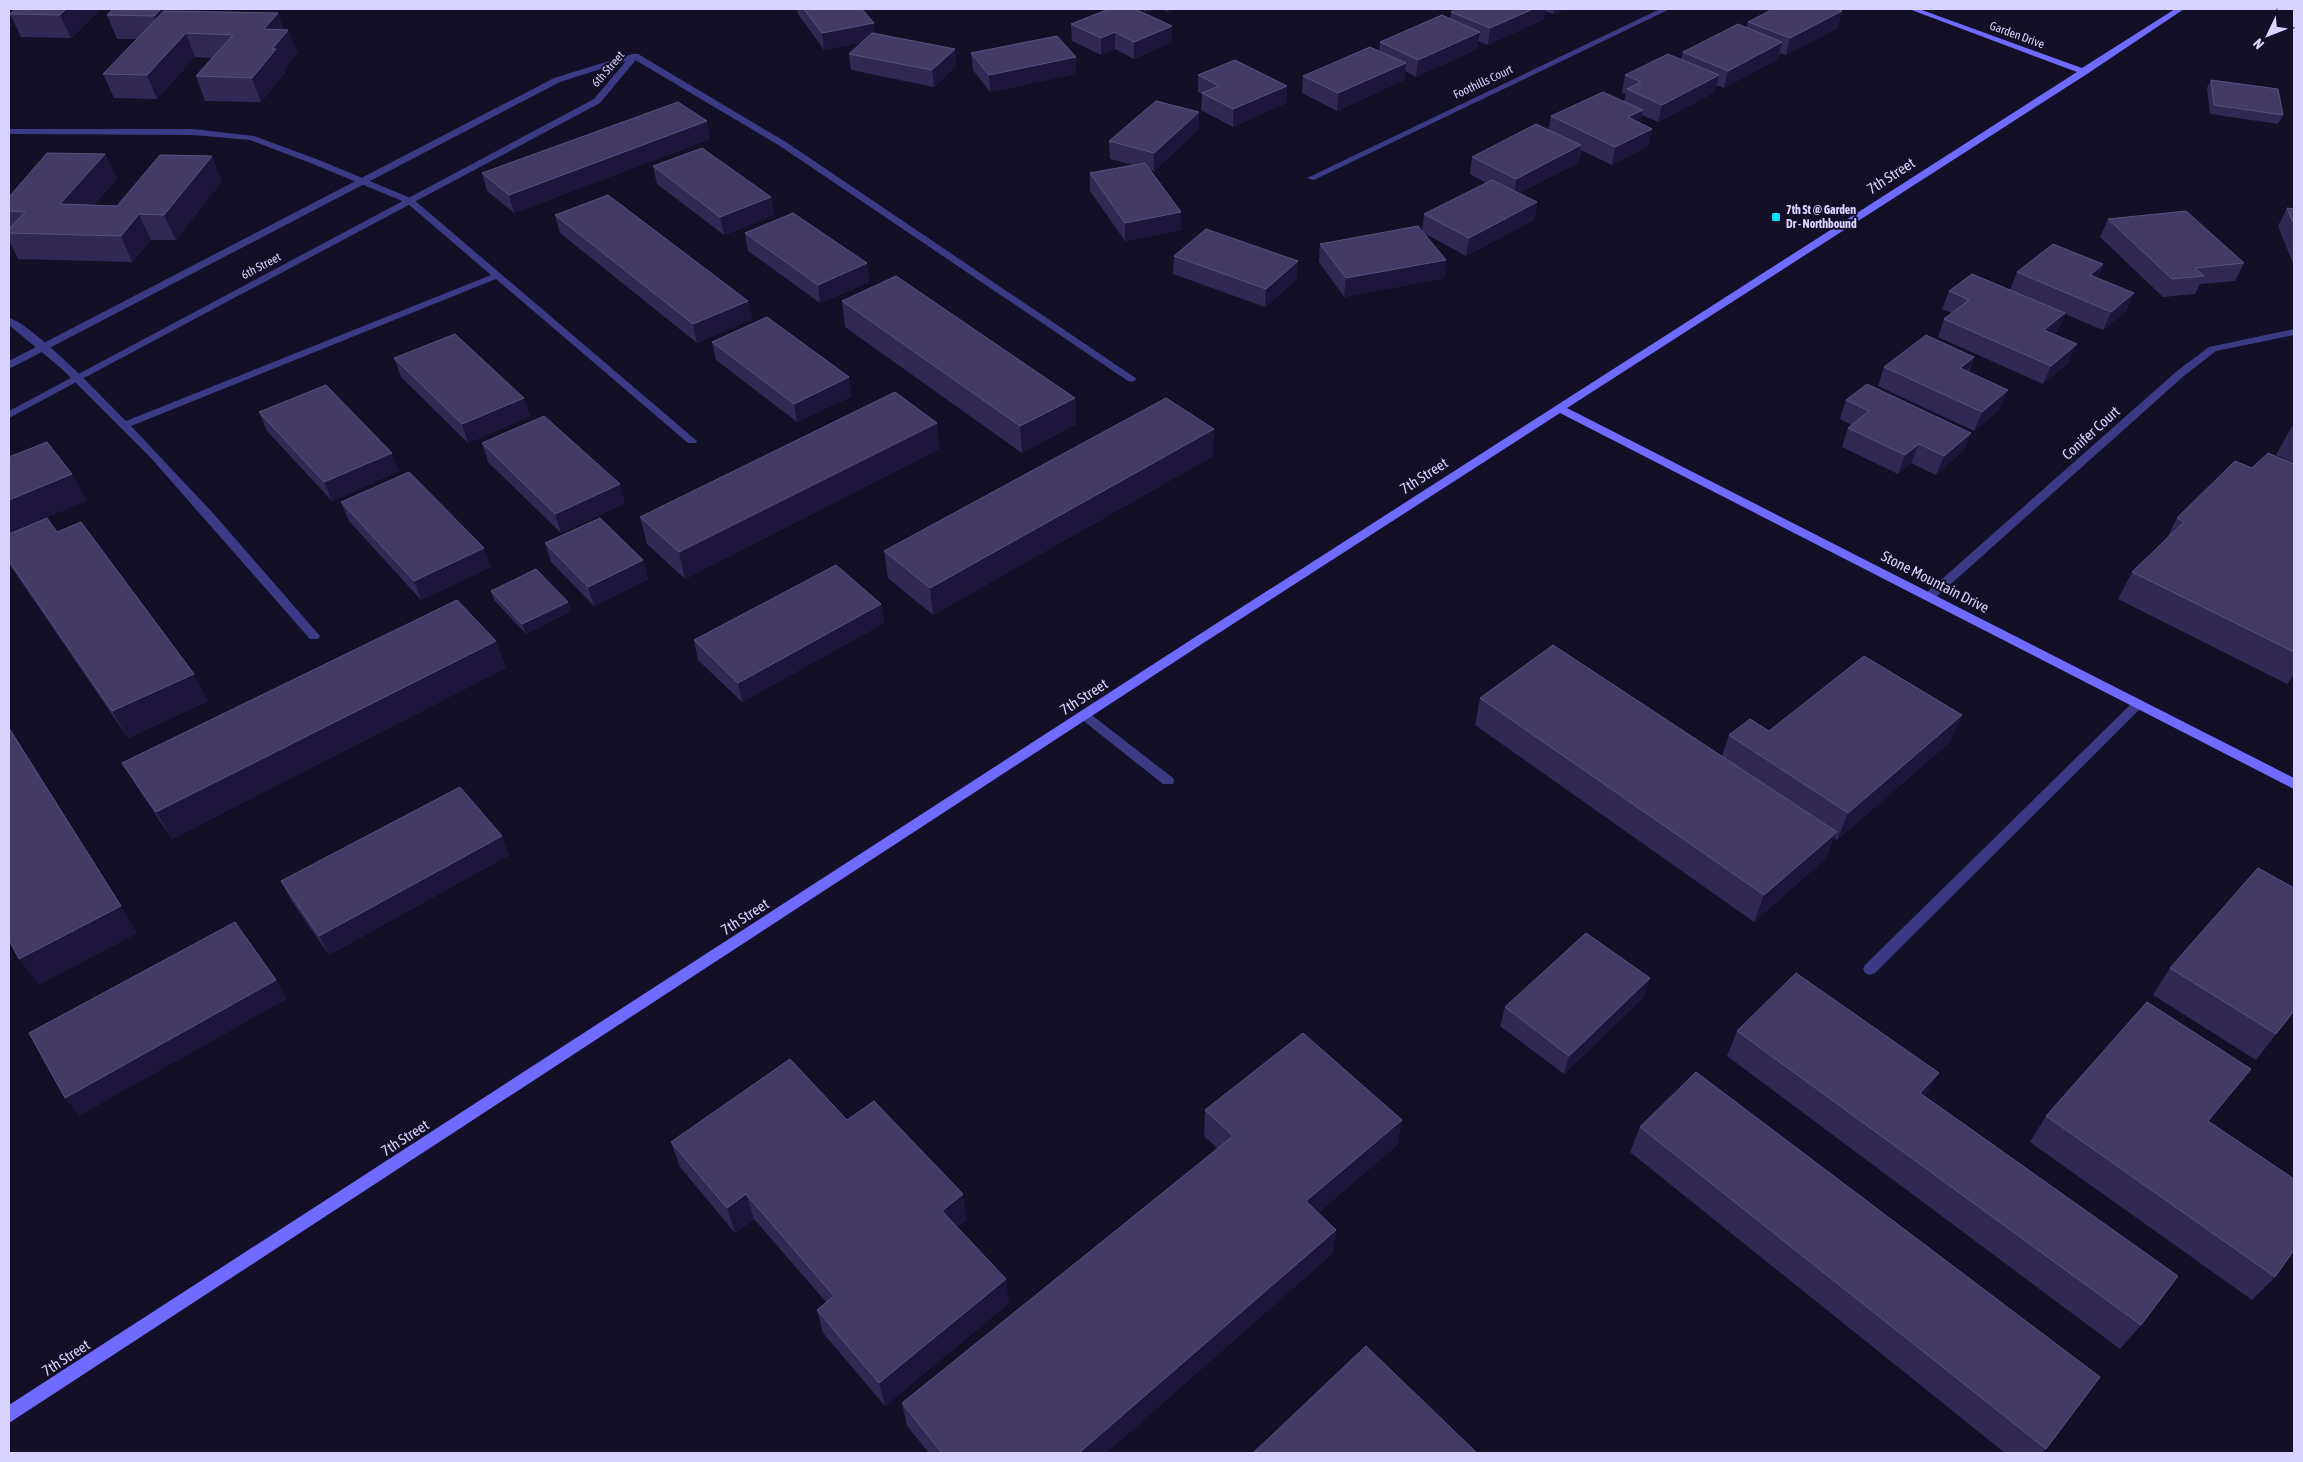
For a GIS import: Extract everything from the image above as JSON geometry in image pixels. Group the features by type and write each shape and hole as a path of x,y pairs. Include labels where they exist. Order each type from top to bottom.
{"street":[{"name":"Foothills Court","path":"1311,178 1666,9"},
{"name":"Garden Drive","path":"1913,9 2084,72"},
{"name":"7th Street","path":"9,1415 1204,637 2180,9"},
{"name":"6th Street","path":"9,365 557,80 635,56"},
{"name":"6th Street","path":"9,415 597,101 635,56"},
{"path":"635,56 783,144 1132,379"},
{"path":"9,132 193,132 251,138 410,201 692,441"},
{"path":"125,425 499,275"},
{"path":"9,321 43,347 125,425 197,502 314,636"},
{"name":"Conifer Court","path":"1929,597 2181,373 2213,349 2294,332"},
{"name":"Stone Mountain Drive","path":"1560,408 2294,784"},
{"path":"1870,969 2138,704"},
{"path":"1085,716 1168,781"}],"building":[{"path":"15,9 66,9 60,15 10,14"},
{"path":"113,9 161,9 154,16 107,15"},
{"path":"804,9 862,9 874,23 822,33"},
{"path":"1109,9 1135,9 1172,26 1134,42 1115,32 1101,38 1071,24"},
{"path":"1457,9 1533,9 1490,28 1451,12"},
{"path":"1773,9 1836,9 1842,11 1790,38 1748,22"},
{"path":"164,11 278,13 264,29 288,30 272,49 276,49 252,78 196,76 233,35 186,33 147,75 103,74"},
{"path":"1442,15 1480,32 1418,60 1380,42"},
{"path":"1738,24 1782,42 1728,71 1683,52"},
{"path":"872,33 955,49 932,70 849,54"},
{"path":"1057,36 1076,57 989,75 971,53"},
{"path":"1370,47 1406,63 1338,93 1303,76"},
{"path":"1668,54 1719,75 1662,105 1627,89 1641,82 1625,75"},
{"path":"1235,60 1287,86 1233,109 1202,93 1219,86 1198,75"},
{"path":"2211,80 2278,89 2283,115 2214,105"},
{"path":"1603,92 1643,110 1628,117 1652,129 1615,147 1551,116"},
{"path":"1156,101 1199,112 1154,153 1109,141"},
{"path":"678,102 707,121 509,195 482,173"},
{"path":"1536,124 1581,145 1516,179 1472,157"},
{"path":"702,148 771,197 720,217 653,166"},
{"path":"47,153 105,154 60,204 117,206 160,155 212,156 164,215 139,214 121,236 9,233 9,229 25,212 9,211 9,197"},
{"path":"1145,163 1181,212 1125,223 1090,173"},
{"path":"1492,180 1537,202 1469,238 1424,214"},
{"path":"608,195 748,301 693,324 555,215"},
{"path":"2287,208 2294,209 2294,225"},
{"path":"2186,211 2244,263 2195,268 2204,276 2172,279 2108,219"},
{"path":"793,213 867,263 818,285 745,233"},
{"path":"1418,226 1446,260 1346,278 1320,244"},
{"path":"1206,229 1298,261 1266,289 1174,256"},
{"path":"2053,244 2103,264 2090,275 2134,293 2111,312 2017,272"},
{"path":"1972,274 2065,313 2044,330 2077,344 2051,366 1944,319 1969,300 1949,291"},
{"path":"896,276 1075,398 1020,426 842,301"},
{"path":"767,317 849,377 794,404 712,342"},
{"path":"455,334 524,398 462,424 394,358"},
{"path":"1926,335 1974,357 1960,368 2008,390 1982,412 1884,367"},
{"path":"1867,384 1971,433 1944,456 1919,444 1905,455 1848,428 1869,411 1846,400"},
{"path":"326,385 392,453 324,482 259,412"},
{"path":"895,392 937,423 679,552 640,517"},
{"path":"1166,398 1214,429 930,588 884,551"},
{"path":"544,416 620,484 555,514 482,443"},
{"path":"47,442 72,474 9,500 9,457"},
{"path":"2268,453 2294,464 2294,652 2132,572 2184,522 2177,518 2235,461 2252,468"},
{"path":"409,472 484,548 414,581 341,502"},
{"path":"47,518 57,532 81,522 194,674 112,711 9,561 9,534"},
{"path":"600,518 643,560 588,587 545,543"},
{"path":"836,565 881,604 738,683 694,640"},
{"path":"536,569 568,602 522,624 491,591"},
{"path":"457,600 496,641 156,812 122,763"},
{"path":"1553,645 1837,832 1764,895 1480,698"},
{"path":"1864,656 1962,715 1848,813 1729,735 1750,719 1769,731"},
{"path":"9,728 121,906 19,959 9,940"},
{"path":"460,787 502,836 319,936 281,881"},
{"path":"2258,868 2294,888 2294,1011 2276,1034 2170,968"},
{"path":"235,922 276,980 65,1098 29,1033"},
{"path":"1586,933 1650,978 1569,1056 1505,1007"},
{"path":"1796,973 1939,1073 1920,1093 2178,1276 2141,1325 1737,1031"},
{"path":"2147,1002 2251,1069 2208,1121 2294,1179 2294,1250 2275,1277 2046,1116"},
{"path":"1303,1033 1402,1120 1306,1201 1336,1230 1079,1453 942,1453 902,1403 1233,1136 1205,1110"},
{"path":"790,1059 847,1120 874,1101 963,1194 942,1211 1006,1279 879,1383 817,1310 834,1296 746,1194 727,1208 671,1142"},
{"path":"1696,1072 2100,1377 2046,1449 1640,1127"},
{"path":"1366,1346 1477,1453 1253,1453"}],"place":[{"name":"7th St @ Garden Dr - Northbound","path":"1776,217"}]}
